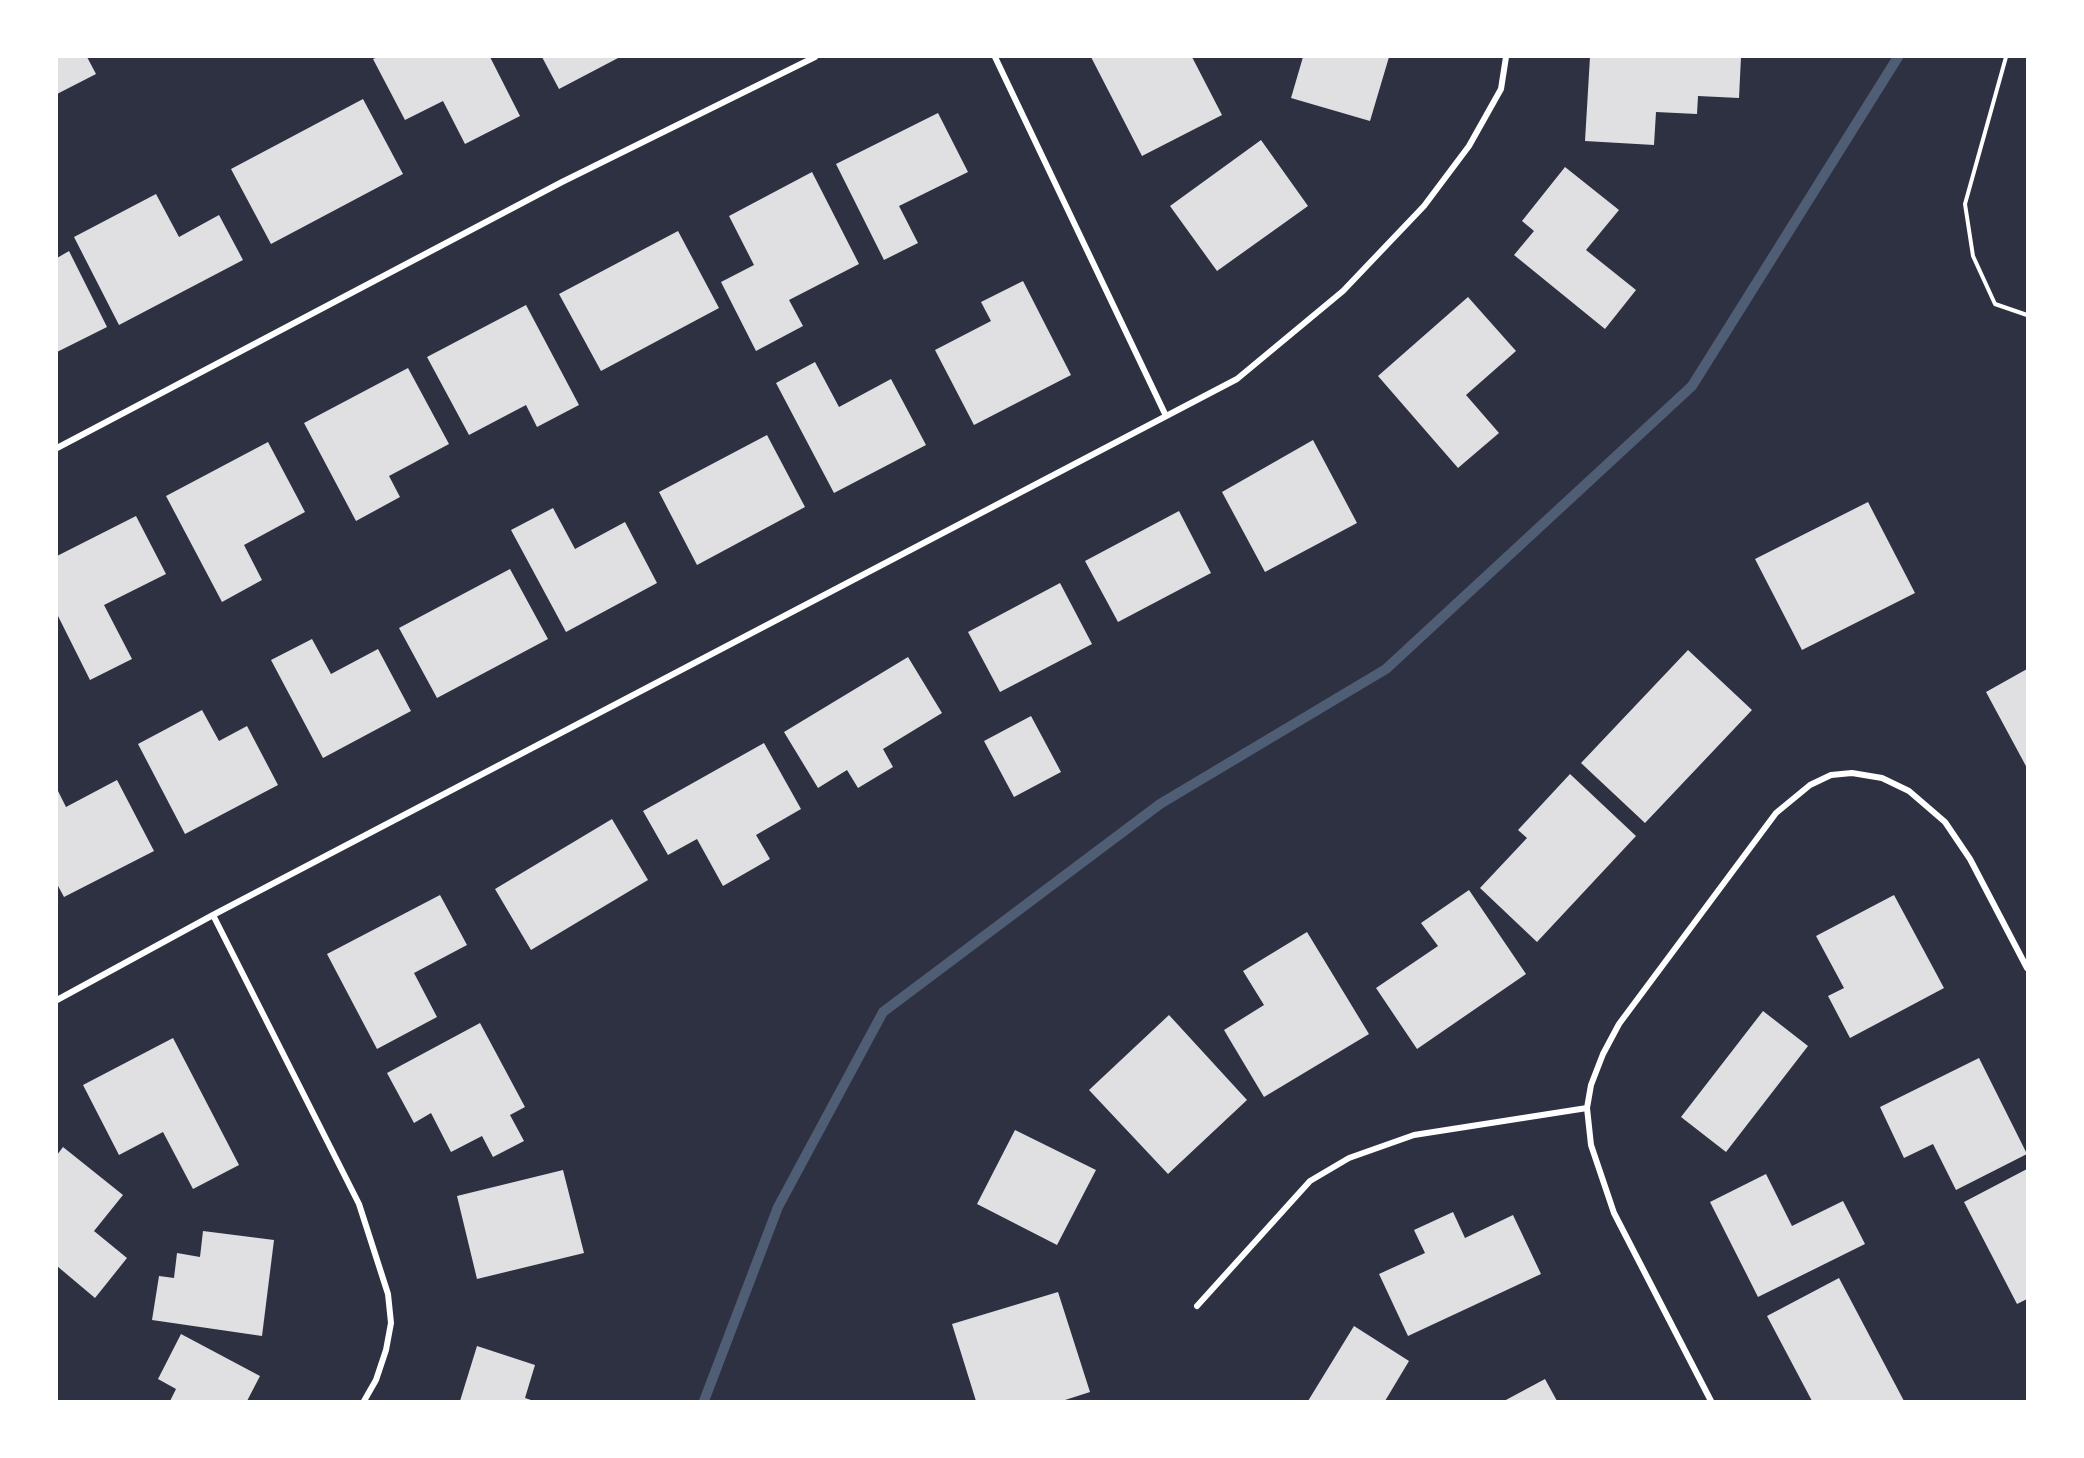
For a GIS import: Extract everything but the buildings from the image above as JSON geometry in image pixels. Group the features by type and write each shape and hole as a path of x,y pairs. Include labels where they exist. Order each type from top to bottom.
{"street":[{"path":"57,448 562,182 814,57"},
{"path":"995,57 1166,416"},
{"path":"57,1000 213,915 1237,379 1343,291 1407,223 1469,146 1501,89 1506,57"},
{"path":"1711,1401 1614,1213 1591,1145 1587,1108 1595,1074 1619,1024 1776,813 1810,784 1832,775 1852,773 1882,778 1909,791 1945,822 1970,859 2027,968"},
{"path":"213,915 359,1204 388,1294 391,1323 386,1350 376,1380 364,1401"},
{"path":"1197,1306 1310,1182 1348,1158 1414,1135 1587,1108"}],"path":[{"path":"2006,57 1965,204 1973,256 1995,304 2027,315"}],"waterway":[{"path":"704,1401 778,1207 883,1012 1160,804 1386,669 1692,386 1898,57"}]}
